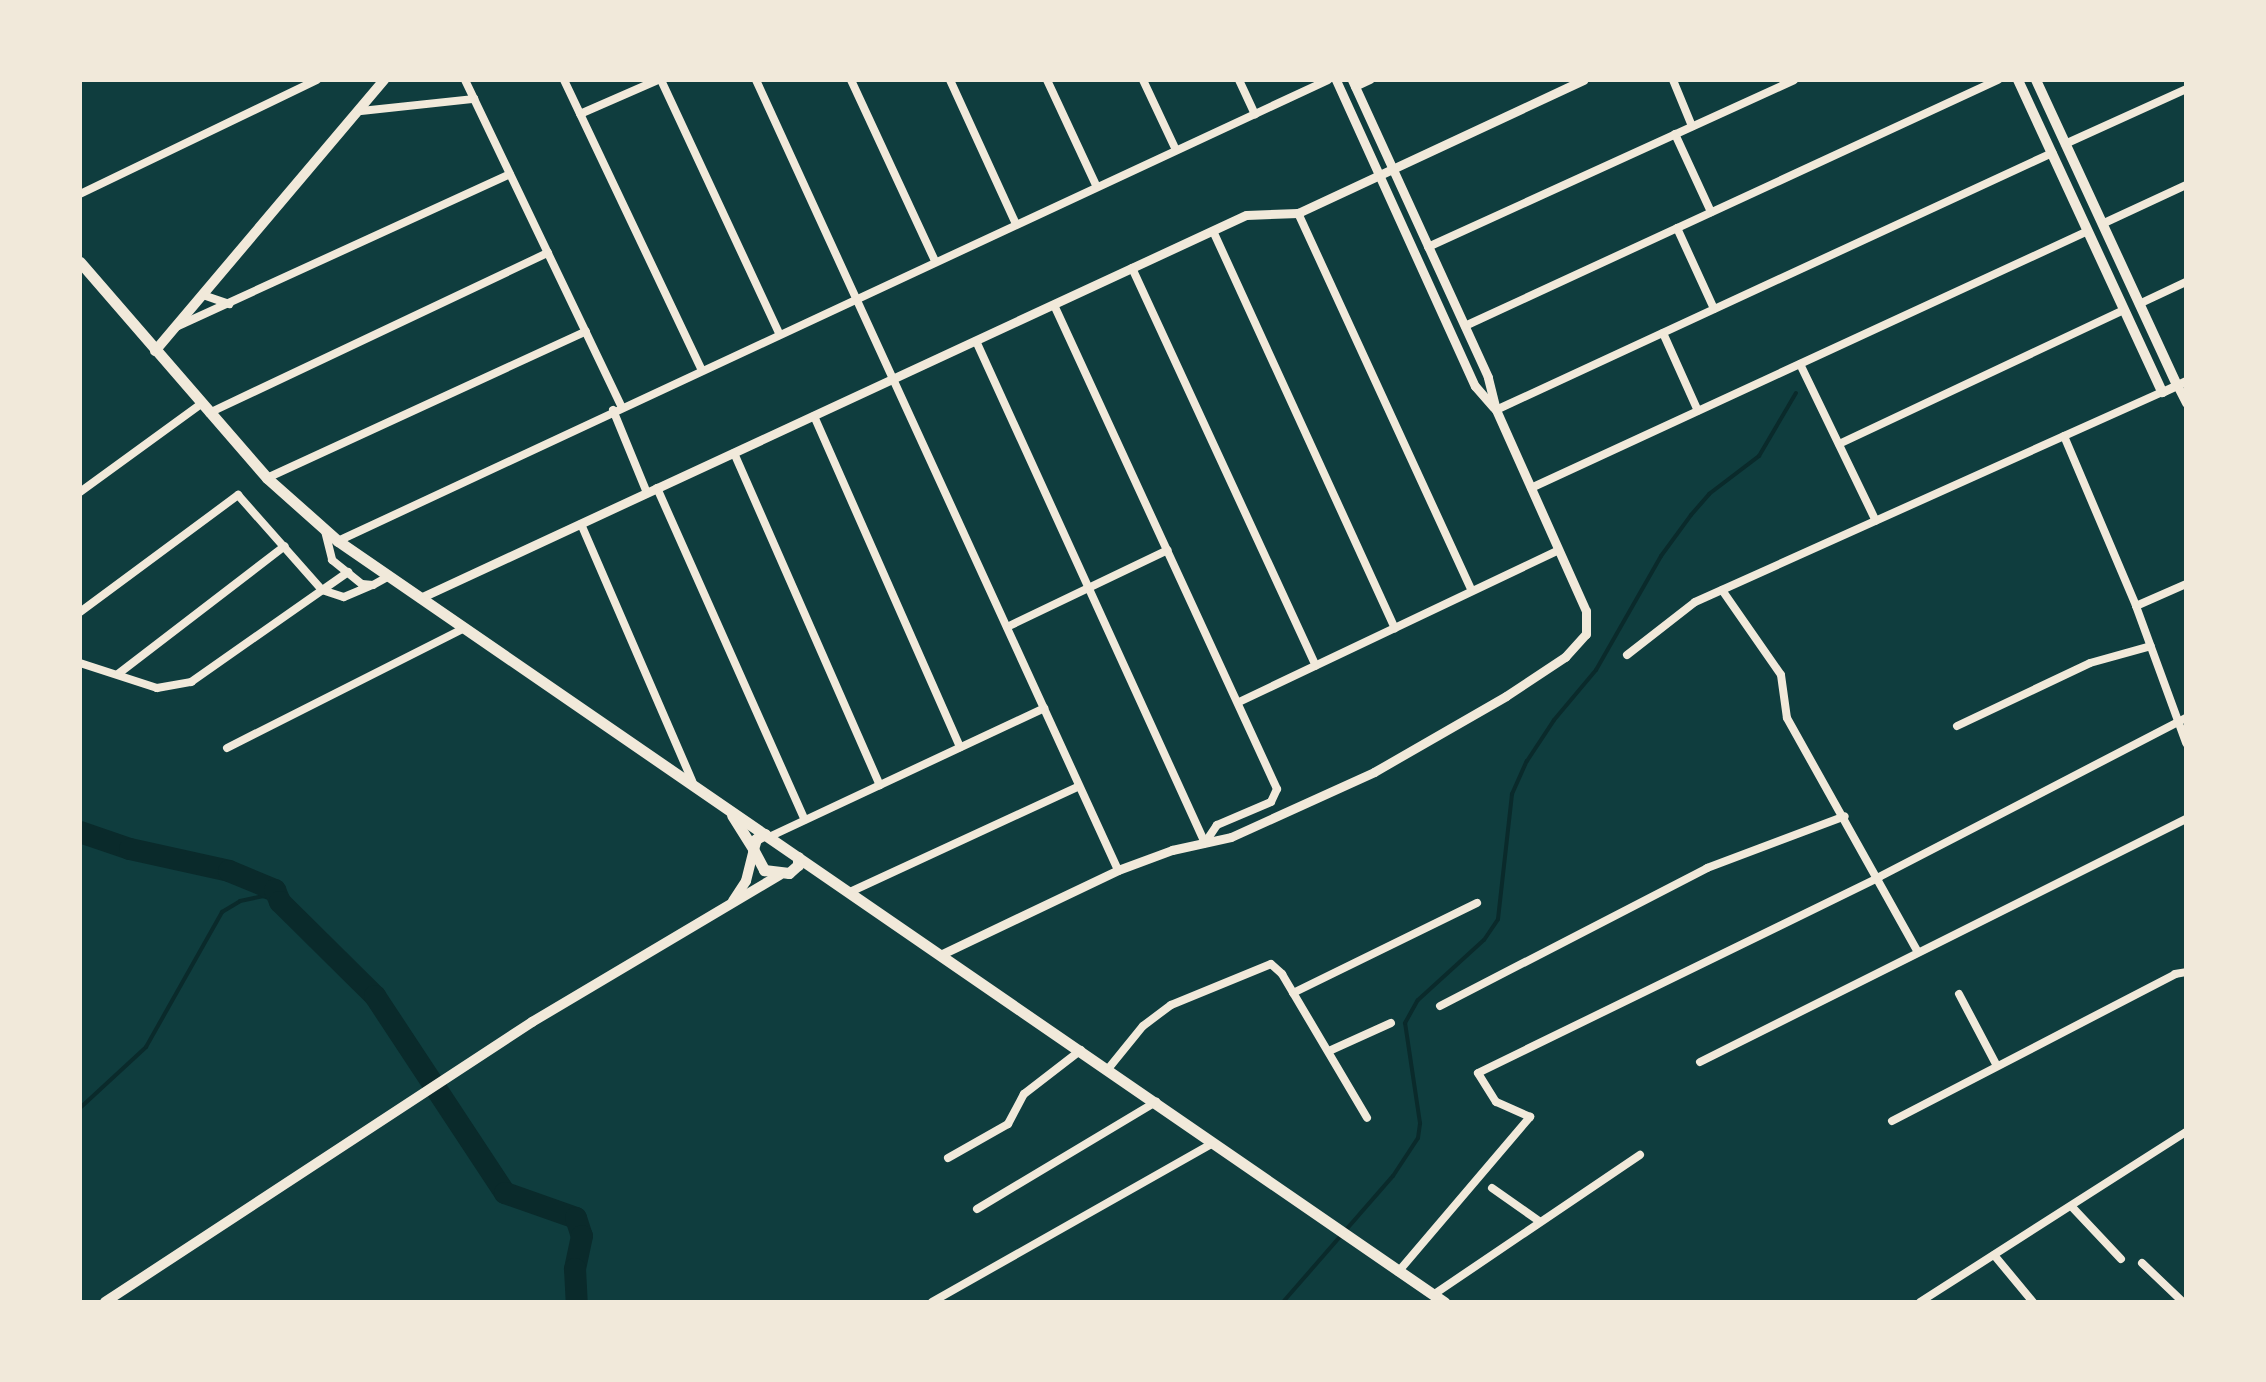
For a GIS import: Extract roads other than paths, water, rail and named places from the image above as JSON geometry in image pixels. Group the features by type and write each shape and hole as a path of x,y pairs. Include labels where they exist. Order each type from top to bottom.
{"main road":[{"path":"155,350 384,80"},
{"path":"2018,80 2162,392"},
{"path":"2036,80 2139,304 2181,383"},
{"path":"80,262 267,478 338,541 1440,1300"},
{"path":"726,808 764,870 834,882"},
{"path":"725,909 746,881 756,839 767,835"},
{"path":"107,1300 174,1261 532,1022 784,874 798,865 798,857"}],"street":[{"path":"80,194 317,80"},
{"path":"465,80 586,331 652,491 804,820"},
{"path":"564,80 701,369"},
{"path":"580,114 660,80 779,333"},
{"path":"756,80 1118,870"},
{"path":"851,80 934,261"},
{"path":"950,80 1016,224"},
{"path":"1046,80 1097,186"},
{"path":"1142,80 1176,150"},
{"path":"1239,80 1254,114"},
{"path":"338,541 1328,80"},
{"path":"1336,80 1475,386 1496,410"},
{"path":"940,955 1118,870 1292,811 1374,772 1452,730 1565,657 1586,634 1588,621 1496,410 1488,377 1353,83 1370,80"},
{"path":"420,598 1212,231 1255,213 1298,213 1584,80"},
{"path":"1672,80 1692,126"},
{"path":"1428,247 1794,80"},
{"path":"1465,326 1998,80"},
{"path":"2066,144 2186,89"},
{"path":"362,110 474,99"},
{"path":"1675,134 1711,212"},
{"path":"1496,410 2052,153"},
{"path":"176,326 233,304 510,174"},
{"path":"2102,224 2186,185"},
{"path":"1298,213 1472,592"},
{"path":"1677,228 1714,310"},
{"path":"1212,231 1395,628"},
{"path":"1531,488 2088,232"},
{"path":"80,492 205,408 548,253"},
{"path":"1132,268 1316,666"},
{"path":"2139,304 2186,282"},
{"path":"203,295 216,303 233,304"},
{"path":"1054,304 1277,789 1276,796 1217,826 1205,843"},
{"path":"1839,444 2124,310"},
{"path":"267,478 586,331"},
{"path":"1663,333 1698,411"},
{"path":"976,341 1205,843"},
{"path":"1800,364 1876,520"},
{"path":"1627,655 1695,602 1876,520 2181,383 2186,403"},
{"path":"814,416 960,747"},
{"path":"2064,436 2182,721 2186,743"},
{"path":"734,452 880,784"},
{"path":"80,612 238,494 322,590 344,598 388,576"},
{"path":"581,524 694,786"},
{"path":"325,531 330,556 370,586"},
{"path":"117,675 284,546"},
{"path":"1007,627 1168,550"},
{"path":"1239,702 1559,550"},
{"path":"80,662 158,688 190,682 348,572"},
{"path":"2136,606 2186,584"},
{"path":"1722,590 1780,675 1788,718 1846,816 1917,951"},
{"path":"227,748 463,629"},
{"path":"1957,726 2090,663 2151,646"},
{"path":"767,835 1044,708"},
{"path":"1398,1272 1530,1117 1496,1102 1478,1073 1879,877 2182,721"},
{"path":"850,892 1080,786"},
{"path":"1440,1006 1741,854 1846,816"},
{"path":"1700,1062 2186,819"},
{"path":"1293,993 1477,904"},
{"path":"1108,1068 1124,1046 1158,1014 1261,965 1274,966 1367,1118"},
{"path":"1892,1121 2175,974 2186,973"},
{"path":"1959,994 1997,1066"},
{"path":"1329,1052 1392,1023"},
{"path":"948,1158 1008,1124 1024,1094 1082,1050"},
{"path":"977,1209 1156,1102"},
{"path":"1920,1302 2073,1208 2186,1132"},
{"path":"932,1302 1214,1143"},
{"path":"1440,1300 1539,1222 1640,1155"},
{"path":"1492,1188 1539,1222"},
{"path":"2073,1208 2121,1259"},
{"path":"1994,1255 2033,1302"},
{"path":"2142,1263 2183,1302"}],"waterway":[{"path":"1283,1302 1393,1176 1418,1138 1420,1123 1405,1023 1418,1000 1484,940 1498,919 1512,794 1527,761 1554,720 1596,670 1661,556 1709,494 1759,456 1796,393"},
{"path":"80,832 130,849 229,871 275,890 280,902 375,996 505,1193 576,1218 582,1236 575,1269 577,1302"},
{"path":"80,1108 146,1047 222,912 240,901 263,896 280,902"}]}
